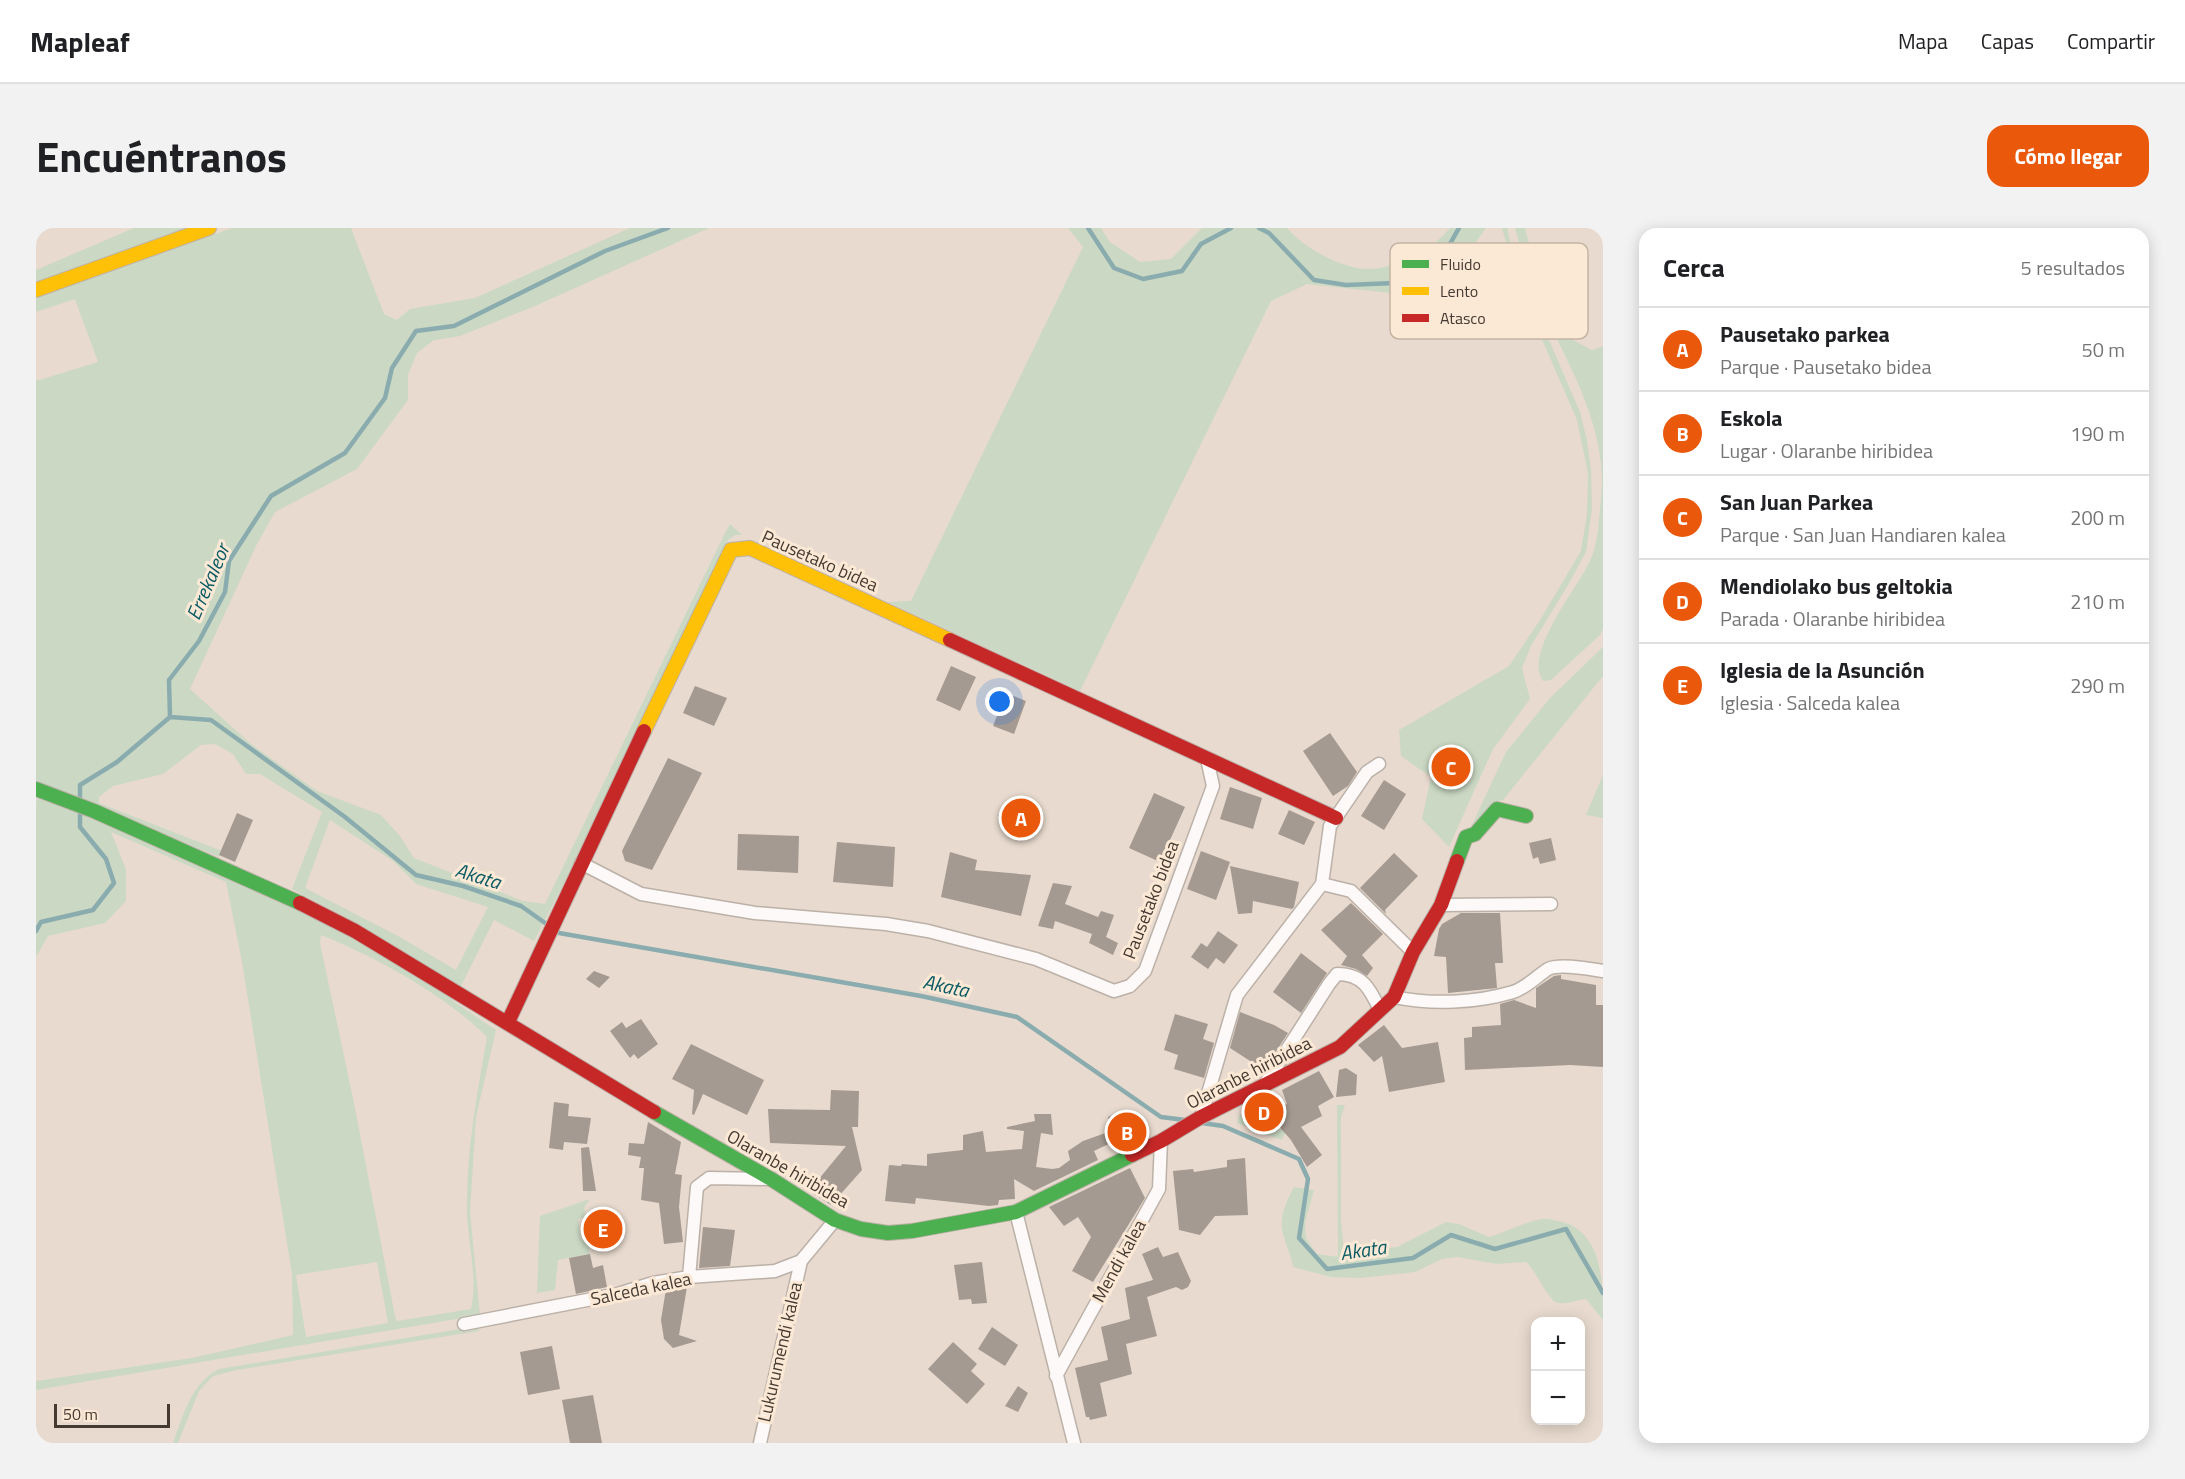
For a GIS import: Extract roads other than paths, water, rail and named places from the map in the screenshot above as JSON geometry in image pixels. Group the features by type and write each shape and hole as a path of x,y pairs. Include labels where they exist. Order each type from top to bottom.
{"street":[{"path":"36,290 209,228"},
{"name":"Pausetako bidea","path":"508,1022 581,863 731,550 750,548 1336,818"},
{"name":"Pausetako bidea","path":"581,863 641,894 755,914 886,924 928,931 1036,959 1114,991 1130,986 1145,971 1213,786 1207,759"},
{"path":"1201,1117 1237,995 1322,884 1330,826 1367,772 1379,764"},
{"name":"Olaranbe hiribidea","path":"41,791 94,811 290,898 355,931 508,1022 608,1086 771,1179 835,1220 861,1229 912,1231 1016,1212 1161,1142 1201,1117 1340,1047 1394,997"},
{"path":"1526,816 1497,809 1475,834 1466,837 1441,905 1413,952 1394,997 1419,1002 1480,999 1516,991 1551,967 1603,971"},
{"path":"1322,884 1351,891 1413,952"},
{"path":"1441,905 1551,904"},
{"path":"1265,1084 1337,974 1348,974 1369,987 1380,1010"},
{"name":"Mendi kalea","path":"1056,1376 1159,1189 1161,1142"},
{"path":"689,1277 697,1187 709,1178 771,1179"},
{"path":"1016,1212 1074,1443"},
{"path":"801,1261 835,1220"},
{"name":"Salceda kalea","path":"464,1324 618,1294 653,1283 689,1277 775,1271 801,1261"},
{"name":"Lukurumendi kalea","path":"760,1443 801,1261"}],"waterway":[{"name":"Errekaleor","path":"80,801 80,785 117,762 170,717 169,680 199,641 225,592 229,561 271,496 345,453 385,398 392,368 416,331 454,326 605,251 668,228"},
{"name":"Errekaleor","path":"1088,228 1114,268 1143,279 1182,271 1201,244 1231,228"},
{"name":"Errekaleor","path":"1259,228 1269,233 1314,280 1346,285 1390,283"},
{"name":"Errekaleor","path":"1450,243 1459,228"},
{"name":"Akata","path":"170,717 211,720 345,817 416,875 463,886 521,906 548,925"},
{"name":"Errekaleor","path":"36,931 41,922 93,910 114,883 106,859 80,827 80,810"},
{"name":"Akata","path":"555,930 559,933 921,996 1017,1017 1161,1117 1185,1120"},
{"name":"Akata","path":"1202,1123 1223,1126 1299,1159 1308,1179 1299,1238 1327,1269 1413,1258 1451,1235 1495,1249 1566,1229 1603,1293"}],"place":[{"name":"San Juan Parkea","path":"1451,767"},
{"name":"Pausetako parkea","path":"1021,818"},
{"name":"Mendiolako bus geltokia","path":"1264,1112"},
{"name":"Eskola","path":"1127,1132"},
{"name":"Iglesia de la Asunción","path":"603,1229"}]}
